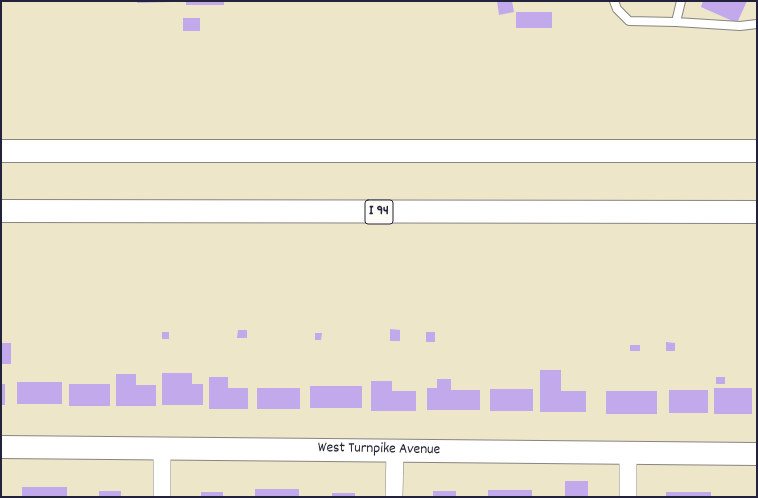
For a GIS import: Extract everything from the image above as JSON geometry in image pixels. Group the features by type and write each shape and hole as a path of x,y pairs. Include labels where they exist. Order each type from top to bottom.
{"main road":[{"path":"1,151 757,151"},
{"name":"I 94","path":"1,211 757,212"},
{"name":"West Turnpike Avenue","path":"1,447 757,454"}],"street":[{"path":"162,448 162,497"},
{"path":"394,497 395,451"},
{"path":"628,453 628,497"}],"lane":[{"path":"614,1 617,9 629,21 740,26 757,24"},
{"path":"676,22 681,1"}],"building":[{"path":"137,1 172,1 172,2 137,3"},
{"path":"186,1 224,1 224,5 186,5"},
{"path":"497,1 512,1 514,12 499,15"},
{"path":"703,1 747,1 737,23 701,7"},
{"path":"516,12 552,12 552,28 516,28"},
{"path":"183,18 200,18 200,31 183,31"},
{"path":"390,329 400,330 400,341 390,341"},
{"path":"238,330 247,330 247,338 237,338"},
{"path":"162,332 169,332 169,339 162,339"},
{"path":"426,332 435,332 435,342 426,342"},
{"path":"315,333 322,333 321,340 315,340"},
{"path":"666,342 675,343 675,351 666,351"},
{"path":"1,343 11,343 11,364 1,364"},
{"path":"630,345 640,345 640,351 630,351"},
{"path":"540,370 561,370 561,391 586,391 586,412 540,412"},
{"path":"162,373 192,373 192,384 203,384 203,405 162,405"},
{"path":"116,374 136,374 136,385 156,385 156,406 116,406"},
{"path":"209,377 228,377 228,388 248,388 248,409 209,409"},
{"path":"716,377 725,377 725,384 716,384"},
{"path":"437,379 451,379 451,390 480,390 480,410 427,410 427,388 437,388"},
{"path":"371,381 392,381 392,391 416,391 416,411 371,411"},
{"path":"17,382 62,382 62,404 17,404"},
{"path":"1,384 5,384 5,405 1,405"},
{"path":"69,384 110,384 110,406 69,406"},
{"path":"310,386 362,386 362,408 310,408"},
{"path":"257,388 300,388 300,409 257,409"},
{"path":"714,388 752,388 752,414 714,414"},
{"path":"490,389 533,389 533,411 490,411"},
{"path":"669,390 708,390 708,413 669,413"},
{"path":"606,391 657,391 657,414 606,414"},
{"path":"565,481 588,481 588,497 565,497"},
{"path":"22,487 67,487 67,497 22,497"},
{"path":"255,489 299,489 299,497 255,497"},
{"path":"488,490 532,490 532,497 488,497"},
{"path":"99,491 121,491 121,497 99,497"},
{"path":"433,491 456,491 456,497 433,497"},
{"path":"201,492 223,492 223,497 201,497"},
{"path":"666,492 711,492 711,497 666,497"},
{"path":"332,493 355,493 355,497 332,497"}]}
